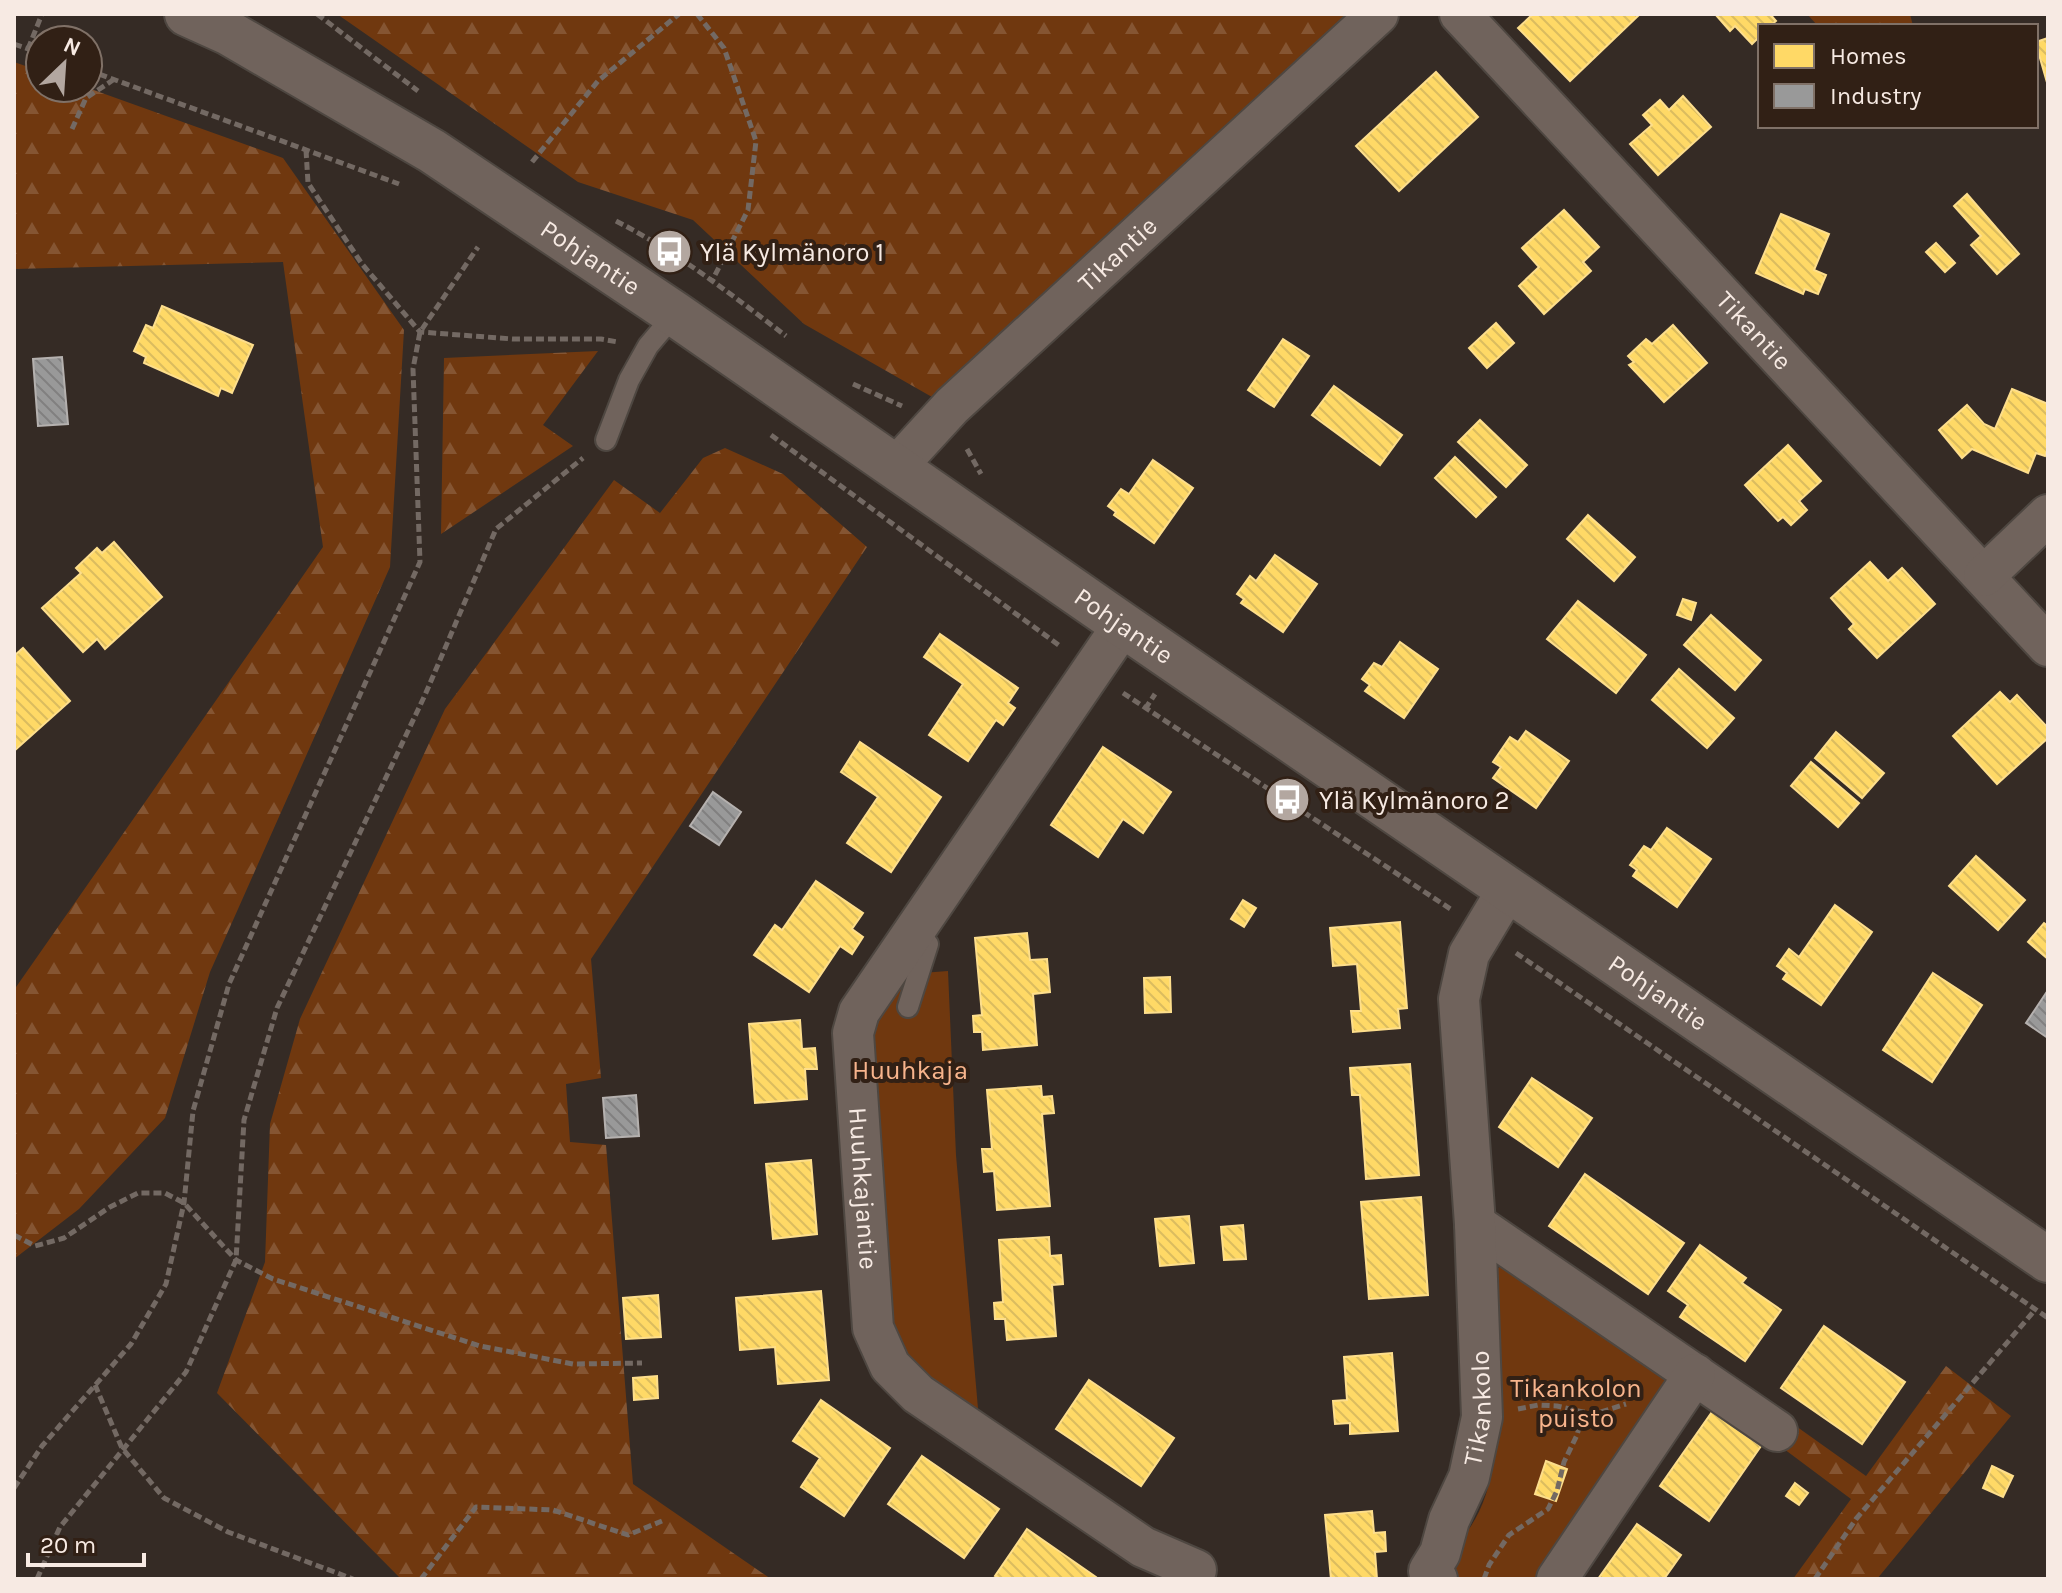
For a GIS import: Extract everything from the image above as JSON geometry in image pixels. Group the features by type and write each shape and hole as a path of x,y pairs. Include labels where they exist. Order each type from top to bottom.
{"street":[{"name":"Pohjantie","path":"187,14 242,40 432,151 662,330 897,466 1123,625 2048,1260"},
{"name":"Tikantie","path":"897,466 952,406 1378,14"},
{"name":"Tikantie","path":"1460,14 2048,646"},
{"path":"1984,576 2048,515"},
{"name":"Huuhkajantie","path":"1123,625 859,1012 853,1033 873,1328 890,1366 918,1394 1143,1547 1196,1570"},
{"name":"Tikankolo","path":"1437,1579 1429,1571 1440,1553 1449,1520 1469,1477 1482,1417 1475,1224 1459,999 1469,954 1508,889"},
{"path":"1475,1224 1687,1388 1777,1431"},
{"path":"1557,1579 1687,1388"}],"lane":[{"path":"606,440 629,380 662,330"},
{"path":"908,1007 928,944"}],"path":[{"path":"532,162 598,81 679,14"},
{"path":"306,150 308,183 362,264 420,332 513,339 601,339 662,330 712,281 748,210 756,141 724,48 697,14"},
{"path":"72,129 86,98 113,79"},
{"path":"14,1488 42,1446 131,1344 166,1284 184,1203 193,1111 229,984 420,562 413,369 420,332 478,247"},
{"path":"37,1579 60,1527 186,1372 236,1260 244,1120 277,1008 425,695 496,529 606,440"},
{"path":"14,1235 35,1246 64,1238 110,1207 138,1193 165,1193 184,1203 236,1260 273,1279 480,1346 573,1364 642,1363"},
{"path":"1815,1579 1856,1519 2035,1310"},
{"path":"95,1385 122,1448 164,1498 228,1532 353,1579"},
{"path":"1482,1417 1538,1405 1601,1412 1687,1388"},
{"path":"1484,1579 1489,1565 1509,1535 1548,1509 1583,1412"},
{"path":"421,1579 476,1507 553,1510 628,1535 662,1521"}],"green space":[{"path":"337,14 1348,14 932,397 804,324 693,220 578,182"},
{"path":"1807,14 1910,14 1912,24 1816,24"},
{"path":"14,62 24,65 24,104 104,104 104,94 283,158 404,330 390,567 210,972 165,1118 79,1209 14,1259 14,990 323,547 283,262 14,269"},
{"path":"598,351 543,425 573,446 441,534 444,358"},
{"path":"725,448 783,474 867,547 591,959 601,1078 566,1084 570,1142 606,1145 633,1484 771,1579 401,1579 217,1393 265,1262 270,1124 300,1019 445,709 614,480 660,513 703,458"},
{"name":"Huuhkaja","path":"948,971 956,1155 979,1420 911,1371 891,1337 866,1047 895,975"},
{"name":"Tikankolon puisto","path":"1506,1264 1663,1371 1671,1384 1542,1579 1455,1579 1448,1552 1469,1529 1480,1509 1494,1460 1500,1380 1494,1283 1497,1270"},
{"path":"1946,1366 2011,1416 1877,1579 1793,1579 1851,1499 1772,1440 1786,1419 1866,1476"}],"building: Homes":[{"path":"1533,14 1640,14 1570,81 1518,28"},
{"path":"1715,14 1770,14 1776,21 1758,24 1758,38 1752,44 1735,26 1730,31"},
{"path":"2048,38 2048,86 2038,49 2038,41"},
{"path":"1436,72 1478,117 1399,191 1356,146"},
{"path":"1683,96 1711,127 1658,175 1630,144 1652,125 1643,115 1660,100 1669,110"},
{"path":"1967,194 2019,254 1997,274 1971,245 1981,236 1954,206"},
{"path":"1564,210 1599,247 1583,262 1591,271 1544,314 1519,286 1539,267 1522,248"},
{"path":"1781,214 1829,234 1814,270 1826,275 1818,294 1805,289 1803,294 1756,273"},
{"path":"1936,243 1955,263 1945,272 1926,252"},
{"path":"162,306 253,345 232,393 221,388 218,396 144,363 146,357 134,351 146,325 153,328"},
{"path":"1496,323 1514,343 1487,368 1469,348"},
{"path":"1673,325 1707,363 1664,402 1629,365 1634,362 1628,356 1646,339 1652,344"},
{"path":"1283,339 1309,356 1274,407 1248,390"},
{"path":"1334,386 1402,435 1380,465 1312,415"},
{"path":"2012,389 2048,404 2048,448 2045,456 2036,453 2028,473 1972,449 1962,458 1939,430 1967,405 1984,424 1995,429"},
{"path":"1480,420 1527,465 1506,487 1458,442"},
{"path":"1788,445 1821,481 1799,501 1807,510 1791,525 1783,517 1778,521 1745,485"},
{"path":"1455,457 1496,497 1476,517 1435,478"},
{"path":"1153,460 1193,488 1154,543 1114,515 1116,512 1108,506 1121,489 1129,494"},
{"path":"1588,515 1635,557 1614,581 1567,539"},
{"path":"114,542 162,597 105,649 97,639 83,652 42,608 81,573 76,568 97,548 102,553"},
{"path":"1275,555 1317,584 1283,632 1241,603 1244,599 1237,594 1250,576 1256,581"},
{"path":"1870,562 1888,581 1902,568 1935,604 1877,658 1849,629 1854,624 1831,598"},
{"path":"1683,599 1696,603 1691,620 1677,615"},
{"path":"1578,601 1646,655 1616,693 1547,639"},
{"path":"1711,615 1761,660 1735,690 1684,645"},
{"path":"940,634 1018,688 1008,703 1015,708 1003,725 996,720 968,761 929,735 963,684 924,657"},
{"path":"1400,642 1438,669 1404,718 1365,691 1370,685 1362,679 1374,663 1382,667"},
{"path":"23,648 70,701 14,751 14,656"},
{"path":"1679,669 1734,718 1707,748 1652,700"},
{"path":"2000,692 2010,702 2017,695 2048,728 2048,738 1997,784 1953,736"},
{"path":"1526,731 1569,761 1536,808 1493,778 1501,767 1493,762 1510,737 1518,742"},
{"path":"1836,732 1884,773 1862,798 1815,758"},
{"path":"860,742 941,797 891,872 847,843 878,797 841,772"},
{"path":"1103,747 1171,792 1143,833 1123,819 1098,857 1051,825"},
{"path":"1811,762 1859,803 1838,827 1791,786"},
{"path":"1667,828 1711,859 1677,907 1633,876 1637,870 1630,865 1644,846 1651,850"},
{"path":"1976,856 2025,900 1998,930 1949,886"},
{"path":"816,881 863,913 852,929 863,937 852,954 840,946 809,992 754,955 775,925 782,930"},
{"path":"1243,900 1256,908 1244,927 1231,919"},
{"path":"1835,905 1872,932 1821,1005 1783,979 1787,973 1777,966 1789,949 1799,957"},
{"path":"1400,922 1407,1008 1398,1009 1400,1028 1353,1032 1351,1011 1361,1011 1357,964 1333,966 1330,928"},
{"path":"2044,923 2048,926 2048,959 2028,942"},
{"path":"1027,933 1030,960 1047,959 1050,992 1033,994 1037,1045 983,1050 982,1032 974,1032 973,1016 982,1015 975,938"},
{"path":"1933,973 1982,1005 1932,1082 1883,1050"},
{"path":"1170,977 1171,1012 1145,1013 1144,978"},
{"path":"800,1020 802,1049 815,1048 817,1069 805,1069 807,1099 755,1103 749,1024"},
{"path":"1410,1064 1419,1175 1366,1179 1360,1095 1352,1095 1350,1068"},
{"path":"1532,1078 1592,1118 1558,1167 1499,1127"},
{"path":"1041,1086 1042,1097 1052,1096 1054,1113 1042,1114 1050,1206 997,1210 994,1171 984,1172 982,1149 992,1149 987,1090"},
{"path":"811,1160 817,1234 773,1239 766,1164"},
{"path":"1585,1174 1684,1243 1648,1294 1549,1226"},
{"path":"1421,1197 1428,1295 1369,1299 1361,1202"},
{"path":"1189,1216 1194,1263 1160,1266 1155,1219"},
{"path":"1243,1225 1246,1259 1224,1260 1221,1227"},
{"path":"1049,1237 1050,1256 1061,1255 1063,1284 1052,1285 1056,1336 1007,1340 1005,1319 995,1319 994,1303 1003,1302 999,1240"},
{"path":"1700,1245 1746,1278 1742,1283 1781,1310 1745,1361 1680,1317 1688,1305 1668,1291"},
{"path":"821,1291 829,1380 778,1384 775,1347 740,1350 736,1298"},
{"path":"658,1295 661,1337 626,1339 623,1298"},
{"path":"1824,1326 1905,1382 1862,1444 1781,1388"},
{"path":"1392,1353 1398,1431 1350,1434 1350,1423 1335,1424 1333,1401 1347,1400 1344,1357"},
{"path":"657,1376 658,1398 634,1400 633,1378"},
{"path":"1089,1380 1174,1438 1141,1486 1056,1429"},
{"path":"821,1400 890,1448 844,1516 801,1487 820,1458 793,1441"},
{"path":"1712,1412 1761,1446 1709,1521 1660,1486"},
{"path":"922,1456 999,1509 964,1558 888,1504"},
{"path":"1546,1461 1567,1469 1556,1501 1535,1494"},
{"path":"1992,1466 2013,1476 2003,1497 1983,1488"},
{"path":"1795,1483 1808,1493 1799,1505 1786,1496"},
{"path":"1372,1511 1374,1533 1385,1532 1386,1551 1375,1552 1377,1579 1331,1579 1325,1515"},
{"path":"1637,1524 1681,1555 1664,1579 1598,1579"},
{"path":"1027,1529 1095,1579 1000,1579 995,1576"}],"building: Industry":[{"path":"62,357 68,424 38,426 33,359"},
{"path":"713,792 741,812 719,845 690,826"},
{"path":"2048,990 2048,1038 2026,1023"},
{"path":"636,1095 639,1136 606,1138 603,1098"}],"place":[{"name":"Ylä Kylmänoro 1","path":"669,252"},
{"name":"Ylä Kylmänoro 2","path":"1288,800"}]}
